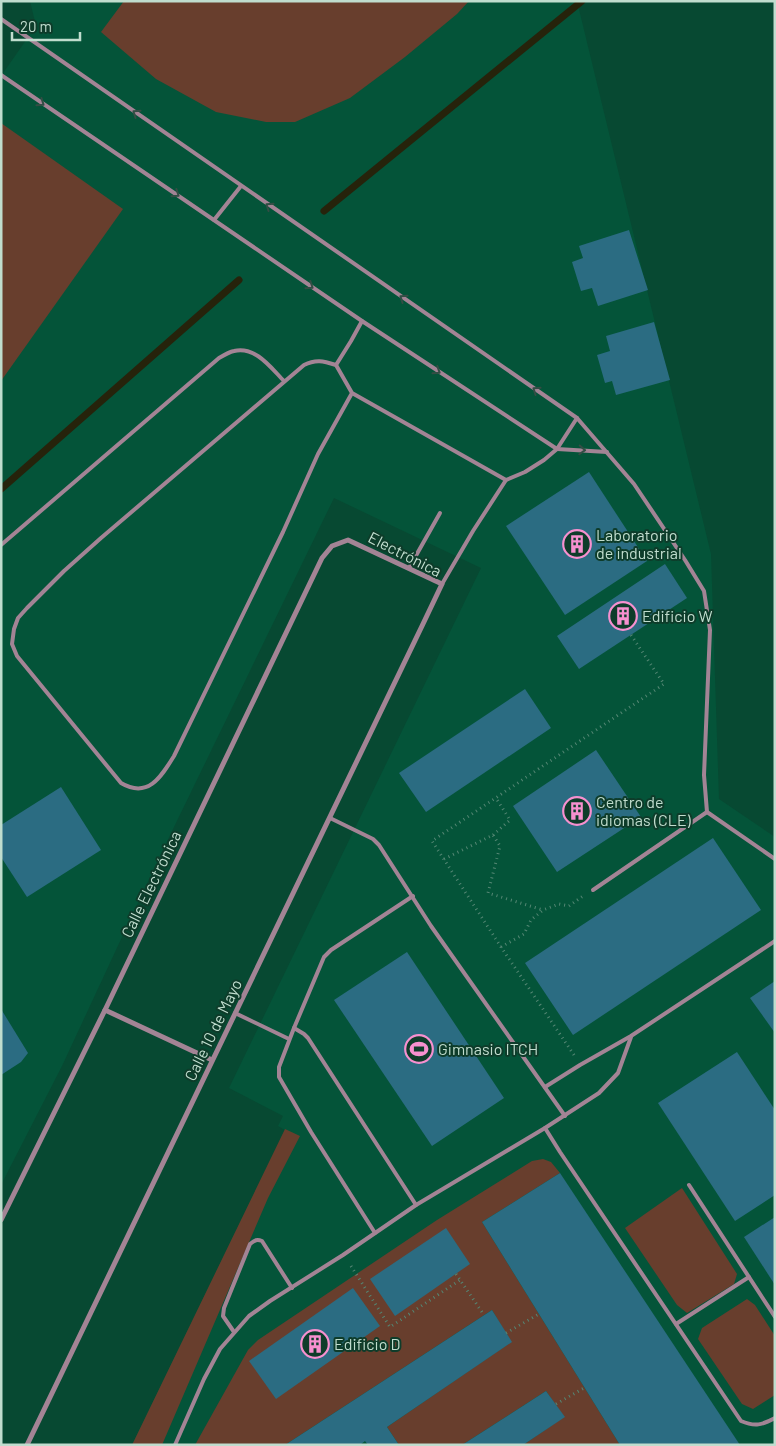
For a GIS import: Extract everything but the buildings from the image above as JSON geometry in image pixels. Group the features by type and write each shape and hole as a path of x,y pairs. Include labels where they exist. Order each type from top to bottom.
{"street":[{"name":"Electrónica","path":"322,558 332,546 348,540 442,584 422,626"},
{"name":"Calle Electrónica","path":"1,1220 4,1208 105,1010 322,558"},
{"name":"Calle 10 de Mayo","path":"27,1445 422,626"},
{"path":"105,1010 212,1060"}],"lane":[{"path":"1,19 576,418 607,452 634,484 704,591 710,630 704,775 707,812"},
{"path":"1,75 362,321 557,449 607,452"},
{"path":"214,220 241,186"},
{"path":"336,364 362,321"},
{"path":"1,545 220,358 234,350 249,350 262,359 284,381"},
{"path":"352,393 318,454 283,532 174,756 153,785 142,788 130,788 121,783 17,656 12,644 18,618 64,571 284,381 311,362 321,360 336,364 352,393 506,480"},
{"path":"442,584 506,480 525,472 557,449 576,418"},
{"path":"409,568 440,513"},
{"path":"707,812 775,860"},
{"path":"594,890 707,812"},
{"path":"330,818 373,839 379,845 431,926 565,1116"},
{"path":"376,1234 311,1132 279,1077 278,1067 324,957 331,950 413,896"},
{"path":"546,1087 631,1036 775,941"},
{"path":"235,1013 289,1039"},
{"path":"294,1028 308,1038 416,1205"},
{"path":"175,1445 204,1379 220,1349 250,1316 270,1301 376,1234 416,1205 600,1093 618,1074 631,1036"},
{"path":"545,1128 741,1420 751,1425 759,1426 775,1418"},
{"path":"690,1185 775,1317"},
{"path":"234,1332 223,1316 224,1308 250,1244 258,1240 262,1241 292,1288"},
{"path":"676,1324 749,1277"}],"path":[{"path":"580,1065 432,841 664,684 631,635"},
{"path":"444,859 493,835 510,820 496,798"},
{"path":"493,835 500,846 488,893 543,910"},
{"path":"501,947 524,934 531,920 543,910 559,904 569,906 594,890"},
{"path":"343,1255 390,1327 460,1280"},
{"path":"456,1274 484,1315"},
{"path":"506,1333 539,1314"},
{"path":"556,1404 584,1388"}],"shaded area":[{"path":"30,1 577,1 711,554 719,799 775,837 775,1445 132,1445 285,1130 278,1126 283,1116 229,1088 481,568 334,498 156,864 62,1066 1,1185 1,76 36,26"},
{"path":"124,1 469,1 457,14 405,57 350,98 295,122 266,122 216,112 156,79 101,32"},
{"path":"1,123 123,209 1,381"},
{"path":"285,1129 300,1136 268,1198 162,1445 132,1445"},
{"path":"543,1159 551,1162 560,1173 482,1222 620,1445 523,1445 564,1417 546,1391 462,1445 399,1445 387,1427 511,1342 492,1310 285,1445 195,1445 248,1350 258,1340 437,1220 532,1161"},
{"path":"682,1188 737,1274 734,1284 687,1313 677,1305 625,1228"},
{"path":"747,1299 755,1305 775,1336 775,1395 753,1409 742,1404 698,1339 702,1328"}],"waterway":[{"path":"324,211 582,1"},
{"path":"1,489 239,280"}],"place":[{"name":"Laboratorio de industrial","path":"577,544"},
{"name":"Edificio W","path":"623,616"},
{"name":"Centro de idiomas (CLE)","path":"577,811"},
{"name":"Gimnasio ITCH","path":"419,1049"},
{"name":"Edificio D","path":"315,1344"}]}
